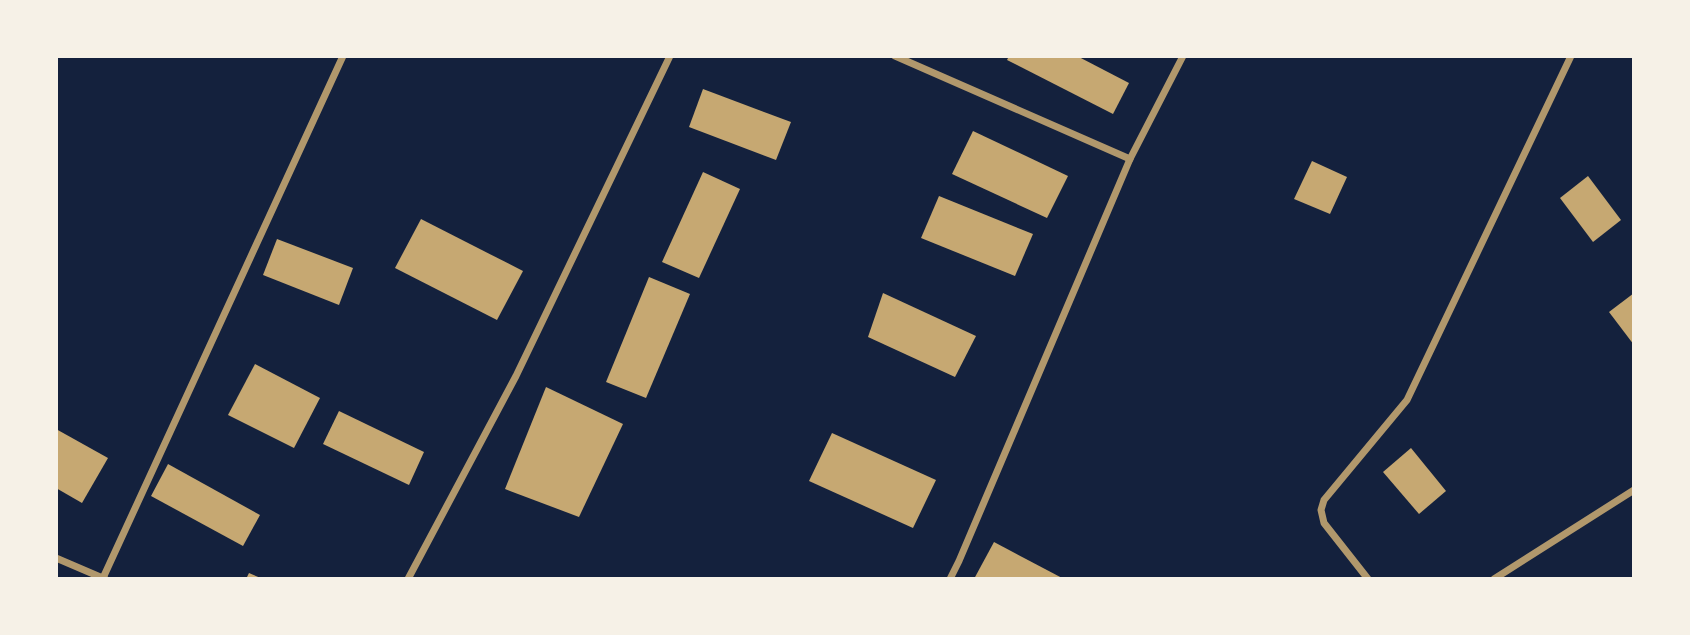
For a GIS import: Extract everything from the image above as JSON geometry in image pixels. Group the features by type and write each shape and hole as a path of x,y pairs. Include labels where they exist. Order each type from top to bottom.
{"street":[{"path":"56,558 104,579 343,56"},
{"path":"408,579 516,376 670,56"},
{"path":"895,56 1130,159"},
{"path":"950,579 1130,159 1183,56"},
{"path":"1368,579 1324,523 1321,510 1324,500 1406,400 1571,56"},
{"path":"1494,579 1634,490"}],"building":[{"path":"1009,56 1077,56 1129,83 1113,114 1007,60"},
{"path":"703,89 791,122 776,160 689,127"},
{"path":"973,131 1068,176 1047,218 952,174"},
{"path":"1312,161 1347,177 1330,214 1294,199"},
{"path":"703,172 740,189 699,278 662,262"},
{"path":"1588,176 1621,220 1593,242 1560,198"},
{"path":"939,196 1033,234 1015,276 921,238"},
{"path":"421,219 523,271 497,320 395,268"},
{"path":"277,239 353,268 339,305 263,275"},
{"path":"649,277 690,294 646,398 606,382"},
{"path":"883,293 976,336 955,377 868,337"},
{"path":"1634,293 1634,345 1609,312"},
{"path":"255,364 320,398 294,448 228,415"},
{"path":"546,387 623,424 579,517 505,489"},
{"path":"339,411 424,452 409,485 323,444"},
{"path":"56,429 108,458 82,503 56,488"},
{"path":"832,433 936,480 913,528 809,481"},
{"path":"1411,448 1446,491 1419,514 1383,472"},
{"path":"168,464 260,515 243,546 151,496"},
{"path":"994,542 1064,579 974,579"},
{"path":"249,573 263,579 246,579"}]}
